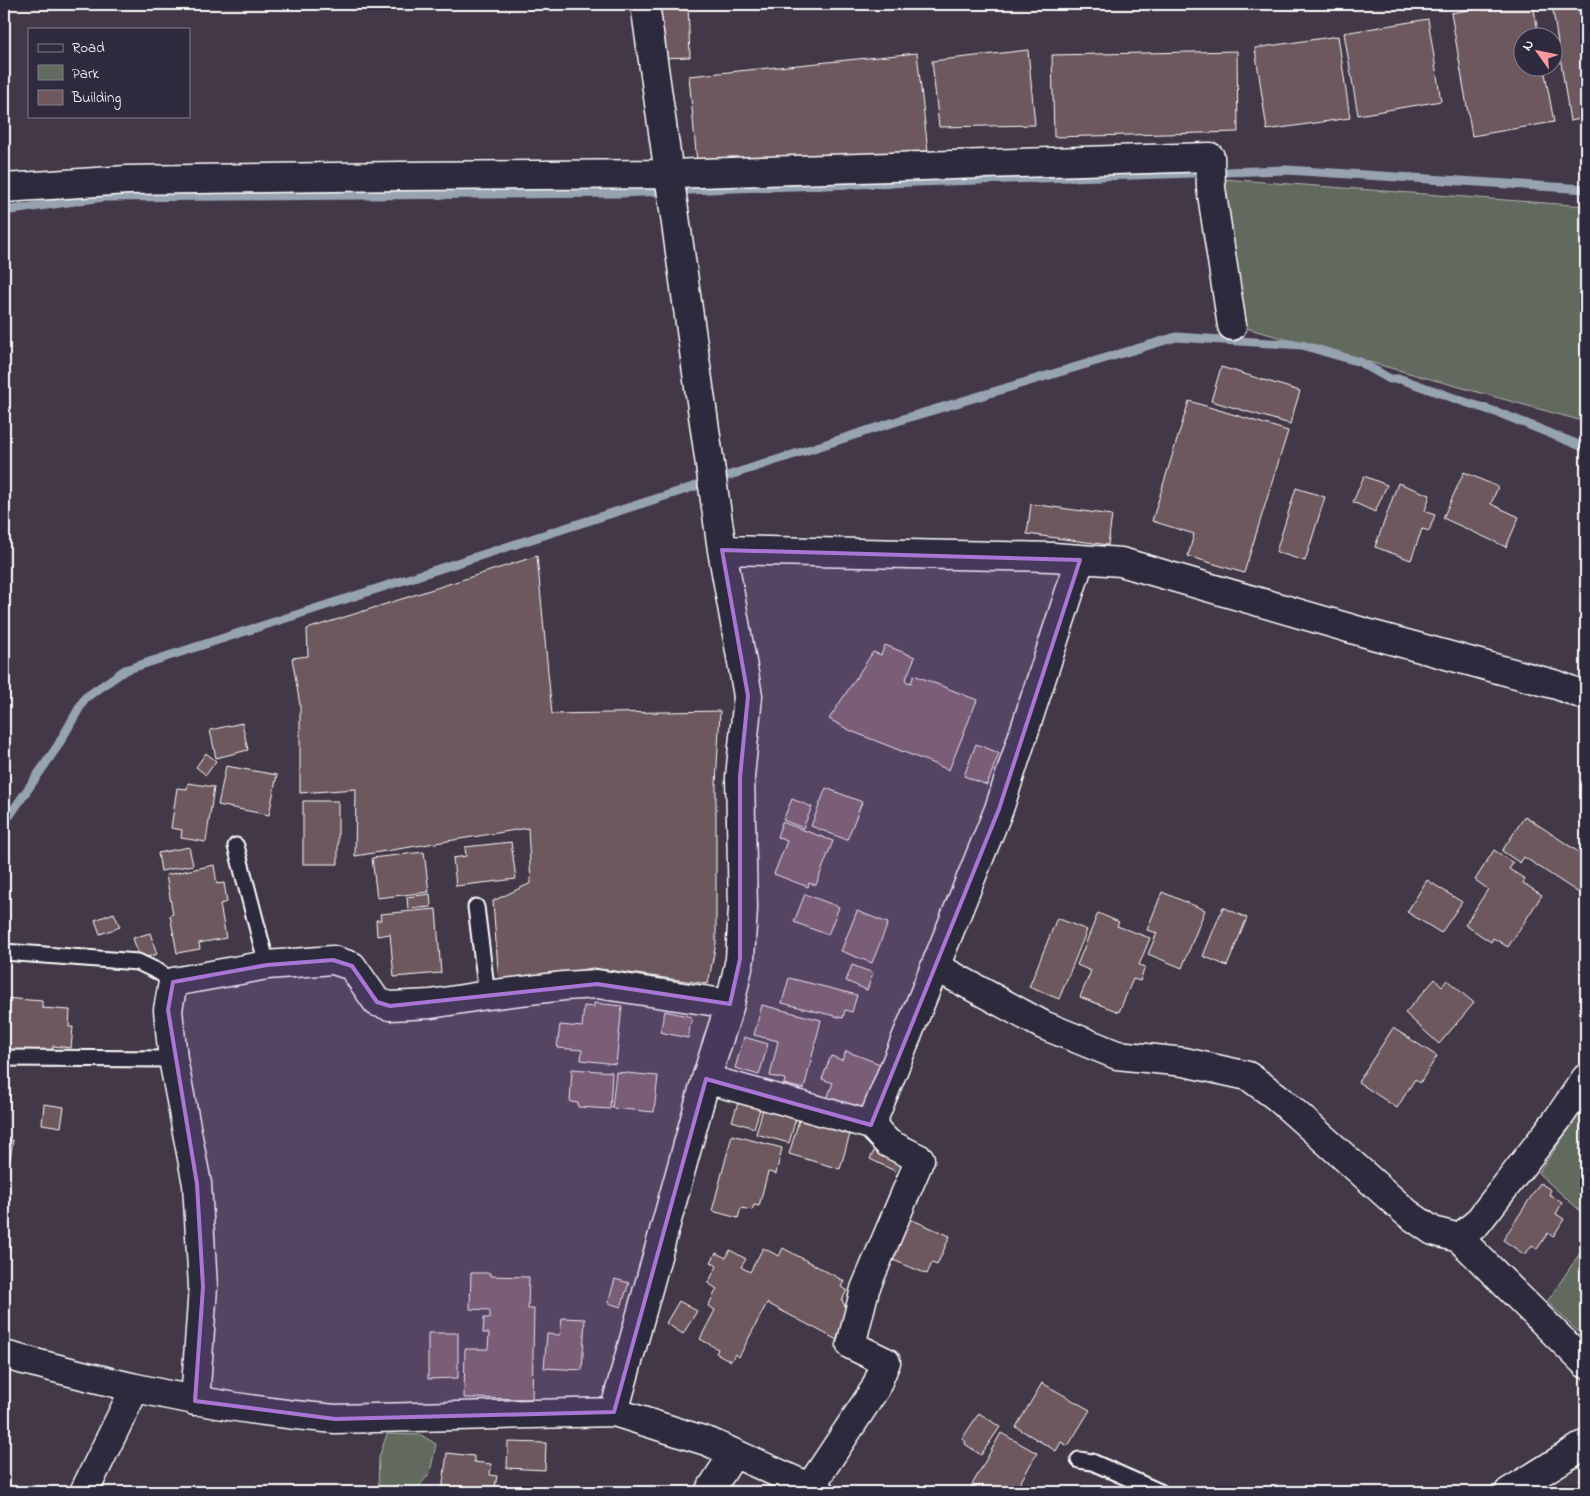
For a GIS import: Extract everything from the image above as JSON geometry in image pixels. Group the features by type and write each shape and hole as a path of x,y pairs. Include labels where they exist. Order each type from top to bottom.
{"street":[{"path":"614,1412 706,1079 730,1004 740,959 743,908 740,777 748,696 722,550 645,4"},
{"path":"4,188 127,180 410,176 670,185 1210,157 1211,178 1232,326"},
{"path":"722,550 1053,557 1121,562 1373,635 1557,685 1586,696"},
{"path":"872,1125 999,809 1080,560"},
{"path":"195,1401 203,1287 197,1193 173,1059 168,1010 173,982 267,964 333,960 352,966 376,1002 390,1006 431,1004 487,995 597,984 730,1004"},
{"path":"936,967 1043,1025 1117,1055 1184,1062 1248,1076 1277,1097 1407,1213 1433,1231 1459,1238 1586,1364"},
{"path":"1459,1238 1477,1222 1557,1120 1586,1078"},
{"path":"4,1355 195,1401 294,1416 335,1420 614,1412 709,1442 815,1490 875,1389 886,1362 851,1345 865,1289 920,1159 888,1143 872,1125 706,1079"},
{"path":"84,1492 135,1388"},
{"path":"1509,1492 1586,1444"},
{"path":"709,1492 734,1453"}],"lane":[{"path":"236,846 267,964"},
{"path":"476,907 487,995"},
{"path":"4,952 138,962 159,972 173,982"},
{"path":"4,1058 173,1059"},
{"path":"1079,1460 1092,1462 1160,1492"}],"highlighted area":[{"path":"722,550 1080,560 999,809 871,1125 706,1079 614,1412 335,1419 195,1401 203,1287 197,1184 168,1010 173,982 267,965 333,960 352,966 377,1002 390,1006 597,984 730,1004 740,959 740,777 748,696"}],"green space":[{"path":"1223,179 1586,206 1586,422 1242,327"},
{"path":"1579,1115 1586,1121 1586,1216 1538,1173"},
{"path":"1586,1244 1586,1339 1547,1302"},
{"path":"387,1434 421,1435 436,1444 430,1473 414,1492 378,1492 379,1457"}],"building":[{"path":"1502,4 1533,4 1537,28 1512,28 1512,78 1546,78 1554,122 1472,136 1451,13"},
{"path":"1552,4 1586,4 1586,118 1570,121 1562,69 1562,28 1556,28"},
{"path":"688,5 690,57 658,58 655,7"},
{"path":"1428,19 1441,101 1358,115 1344,33"},
{"path":"1338,36 1350,118 1267,130 1255,48"},
{"path":"1028,50 1035,125 939,127 932,61"},
{"path":"1237,51 1238,132 1054,137 1052,55"},
{"path":"917,53 928,151 697,163 689,76"},
{"path":"1221,367 1300,391 1290,424 1211,401"},
{"path":"1189,401 1288,431 1244,573 1188,556 1194,534 1152,521"},
{"path":"1464,472 1498,487 1491,504 1519,517 1506,547 1443,518"},
{"path":"1364,476 1387,485 1375,512 1353,502"},
{"path":"1398,483 1430,495 1425,511 1435,515 1429,531 1422,529 1411,560 1375,547"},
{"path":"1296,488 1325,497 1305,561 1276,552"},
{"path":"1031,504 1112,515 1108,545 1027,534"},
{"path":"537,556 552,714 720,711 716,785 716,943 708,984 593,968 499,983 493,901 531,883 528,828 355,856 356,789 300,793 300,705 292,658 308,656 307,629"},
{"path":"885,645 915,657 905,681 911,683 914,675 977,700 949,770 851,731 829,719 873,652 881,655"},
{"path":"242,723 248,750 216,758 210,730"},
{"path":"976,744 999,753 987,785 964,776"},
{"path":"206,753 216,761 206,775 196,767"},
{"path":"226,766 277,775 269,815 218,805"},
{"path":"188,783 214,787 206,842 181,838 182,830 171,828 177,788 187,789"},
{"path":"826,788 862,802 847,840 811,826"},
{"path":"792,799 812,807 803,828 783,820"},
{"path":"303,801 338,801 338,864 303,864"},
{"path":"1525,816 1586,857 1586,883 1579,893 1524,857 1520,863 1502,851"},
{"path":"782,822 833,841 816,885 809,883 808,887 774,874 787,841 777,837"},
{"path":"511,842 516,879 456,886 453,858 466,856 465,847"},
{"path":"189,847 193,865 161,871 158,853"},
{"path":"1494,850 1513,863 1509,869 1525,879 1523,883 1542,895 1508,947 1493,938 1491,942 1465,925 1488,889 1475,880"},
{"path":"424,852 429,892 377,898 372,858"},
{"path":"214,865 217,884 224,883 227,902 220,904 226,938 199,943 200,949 177,953 170,915 173,914 166,875"},
{"path":"1427,880 1462,902 1441,933 1407,912"},
{"path":"1162,892 1205,910 1182,968 1148,954 1157,933 1147,930"},
{"path":"430,894 431,907 408,909 407,897"},
{"path":"805,894 839,907 828,935 794,922"},
{"path":"1223,907 1247,918 1227,966 1203,956"},
{"path":"436,909 441,973 394,977 390,934 377,936 376,920 381,920 380,914"},
{"path":"857,911 888,923 872,963 841,951"},
{"path":"114,913 120,927 100,934 95,920"},
{"path":"1098,913 1119,922 1117,926 1150,938 1139,965 1145,967 1140,981 1133,979 1119,1012 1080,997 1091,971 1077,965"},
{"path":"1057,918 1087,930 1059,999 1029,987"},
{"path":"150,933 157,954 140,959 133,938"},
{"path":"852,965 873,973 867,990 846,981"},
{"path":"789,978 857,995 852,1012 845,1010 843,1018 782,1003"},
{"path":"1435,979 1442,986 1447,980 1474,1003 1439,1044 1405,1013"},
{"path":"4,998 42,1001 42,1008 70,1010 69,1027 73,1027 71,1048 53,1046 52,1053 4,1050"},
{"path":"594,1003 622,1006 616,1064 581,1060 582,1050 557,1048 560,1025 582,1027 584,1006 594,1007"},
{"path":"762,1005 821,1020 804,1089 784,1084 785,1079 770,1076 778,1041 754,1035"},
{"path":"665,1011 692,1017 688,1038 660,1032"},
{"path":"1393,1028 1437,1056 1420,1083 1415,1079 1397,1108 1358,1082"},
{"path":"744,1037 768,1044 759,1075 735,1068"},
{"path":"846,1051 880,1064 864,1105 852,1111 826,1101 833,1083 822,1079 831,1056 842,1060"},
{"path":"572,1069 612,1072 610,1109 578,1107 578,1103 570,1102"},
{"path":"616,1072 658,1076 654,1112 612,1108"},
{"path":"738,1103 760,1109 754,1128 732,1121"},
{"path":"44,1104 64,1107 61,1127 42,1124"},
{"path":"763,1109 796,1118 789,1143 756,1134"},
{"path":"799,1120 850,1134 840,1169 789,1154"},
{"path":"732,1135 782,1148 776,1174 768,1172 759,1206 754,1205 752,1210 741,1208 738,1218 712,1211"},
{"path":"4,1139 13,1140 10,1160 4,1159"},
{"path":"878,1143 903,1155 895,1171 870,1159"},
{"path":"1540,1183 1551,1190 1549,1194 1562,1203 1556,1214 1564,1219 1553,1237 1548,1233 1537,1249 1532,1245 1525,1255 1503,1240"},
{"path":"910,1219 950,1236 937,1265 932,1263 927,1274 893,1260"},
{"path":"763,1248 779,1256 783,1248 844,1281 841,1287 847,1290 842,1300 851,1319 839,1341 767,1303 739,1357 735,1354 731,1361 716,1353 718,1349 700,1339 715,1310 708,1306 717,1289 708,1283 717,1266 711,1262 716,1253 726,1258 730,1250 746,1259 741,1267 750,1272"},
{"path":"471,1273 490,1273 490,1276 529,1277 528,1309 534,1309 532,1399 464,1398 465,1349 488,1349 489,1333 483,1333 484,1318 490,1318 490,1310 470,1309"},
{"path":"615,1279 629,1283 621,1307 608,1303"},
{"path":"679,1301 697,1311 683,1334 666,1323"},
{"path":"562,1318 585,1319 582,1370 544,1368 547,1334 560,1335"},
{"path":"428,1333 458,1333 458,1378 428,1379"},
{"path":"1042,1383 1090,1410 1068,1446 1061,1442 1056,1451 1016,1427"},
{"path":"979,1413 1000,1427 981,1455 965,1444 966,1442 962,1439"},
{"path":"4,1419 10,1421 4,1434"},
{"path":"1001,1433 1037,1453 1015,1492 968,1492"},
{"path":"508,1442 546,1443 545,1470 507,1468"},
{"path":"447,1453 474,1456 474,1462 491,1464 490,1475 497,1476 494,1492 442,1492"}],"waterway":[{"path":"4,211 103,197 621,193 1286,170 1586,189"},
{"path":"4,821 57,747 85,698 125,670 910,417 1176,337 1302,345 1360,362 1390,379 1401,379 1502,414 1586,448"}]}
